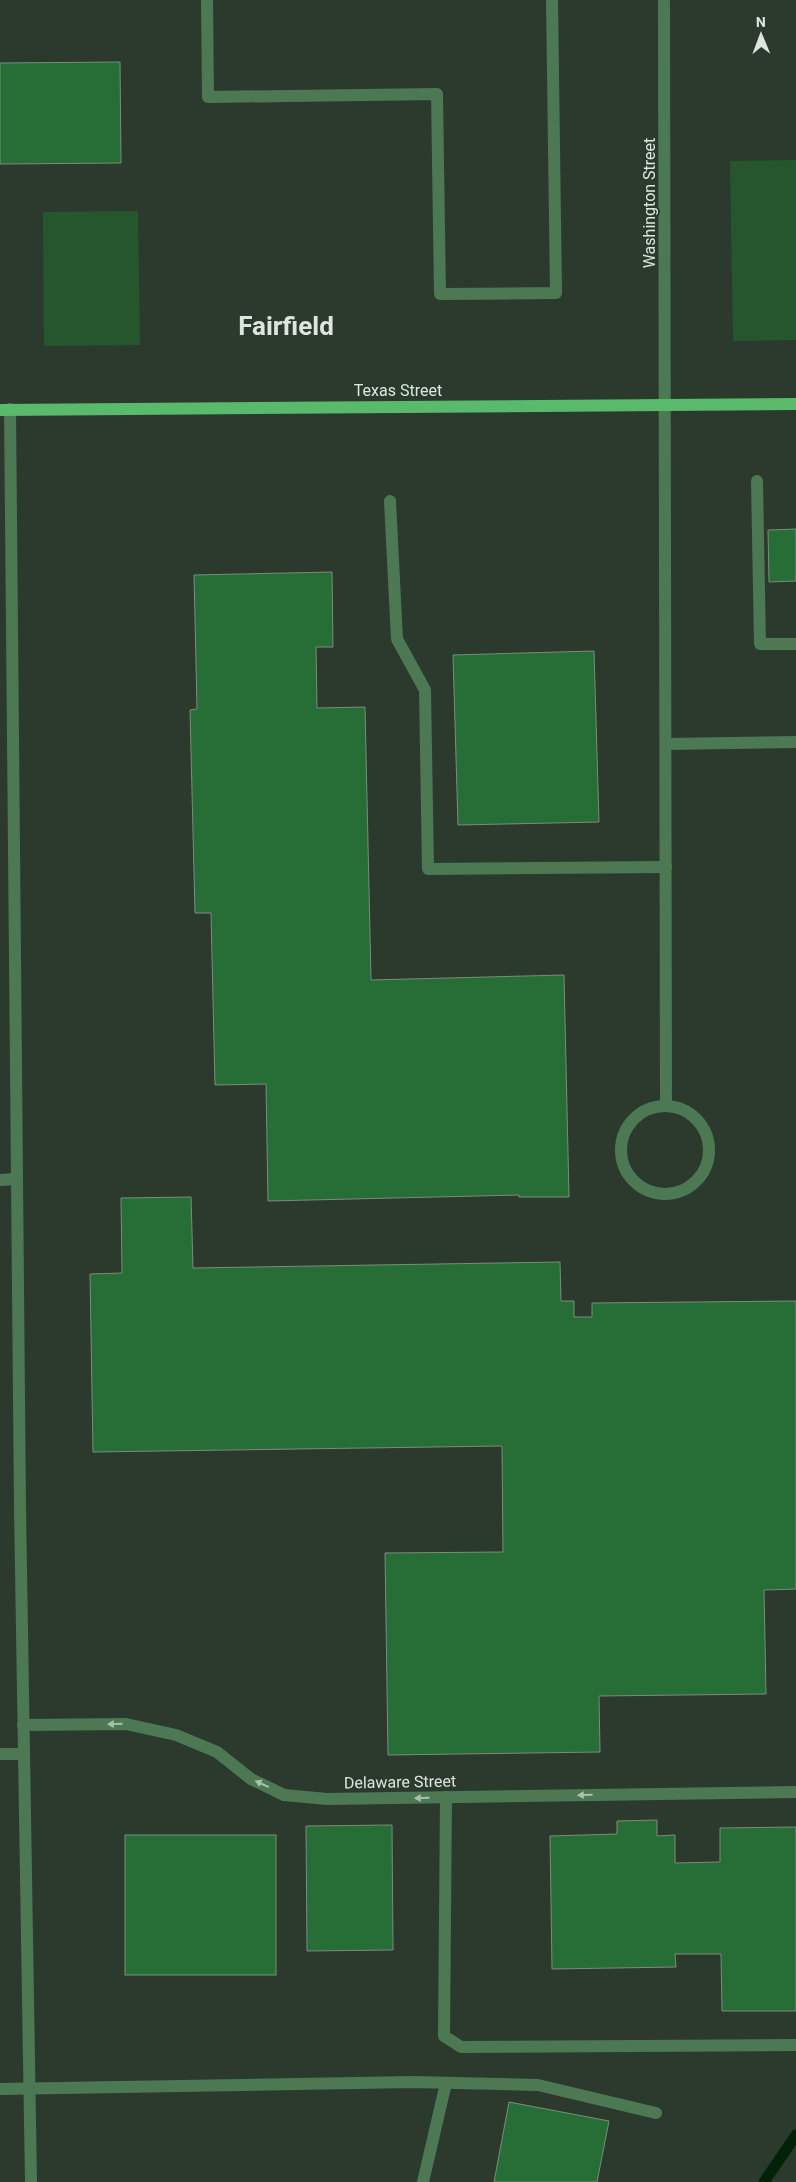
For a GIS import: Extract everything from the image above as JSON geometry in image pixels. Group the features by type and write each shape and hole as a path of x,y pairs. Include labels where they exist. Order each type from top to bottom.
{"main road":[{"name":"Texas Street","path":"5,410 796,404"}],"street":[{"path":"207,0 208,97 437,94 440,294 556,293 552,0"},
{"name":"Washington Street","path":"664,0 666,1106"},
{"path":"5,410 30,2182"},
{"path":"757,482 760,644 796,644"},
{"path":"390,501 397,639 425,690 428,869 666,867"},
{"path":"666,744 796,742"},
{"path":"666,1106 684,1110 698,1121 707,1137 709,1154 704,1172 691,1186 675,1194 656,1194 639,1187 626,1173 621,1158 620,1142 626,1127 637,1116 650,1108 666,1106"},
{"path":"0,1180 17,1179"},
{"name":"Delaware Street","path":"23,1725 126,1724 176,1735 217,1752 250,1779 284,1795 327,1800 796,1792"},
{"path":"0,1754 24,1754"},
{"path":"446,1797 444,2036 461,2047 796,2045"},
{"path":"423,2182 446,2083"},
{"path":"0,2089 446,2083 538,2085 656,2113"}],"green space":[{"path":"796,160 796,340 733,341 730,161"},
{"path":"138,211 140,345 44,346 43,212"}],"building":[{"path":"120,62 121,163 0,164 0,63"},
{"path":"796,529 796,581 769,582 768,530"},
{"path":"332,572 333,647 316,647 317,708 365,707 371,980 564,975 569,1197 519,1197 519,1195 268,1201 266,1084 215,1085 211,913 195,913 190,710 197,709 194,575"},
{"path":"594,651 599,822 458,825 453,655"},
{"path":"191,1197 193,1268 560,1262 561,1301 574,1301 574,1317 592,1317 592,1303 796,1301 796,1589 764,1590 766,1694 599,1696 600,1752 388,1755 385,1553 503,1552 502,1446 93,1452 90,1274 122,1273 121,1198"},
{"path":"657,1820 657,1836 675,1835 675,1863 720,1862 720,1828 796,1827 796,2011 722,2011 721,1954 675,1954 676,1967 552,1969 550,1836 617,1834 617,1821"},
{"path":"392,1825 393,1950 307,1951 306,1826"},
{"path":"125,1835 276,1835 276,1975 125,1975"},
{"path":"509,2102 609,2121 597,2182 494,2182"}],"waterway":[{"path":"764,2182 796,2135"}],"district":[{"name":"Fairfield","path":"286,326"}]}
